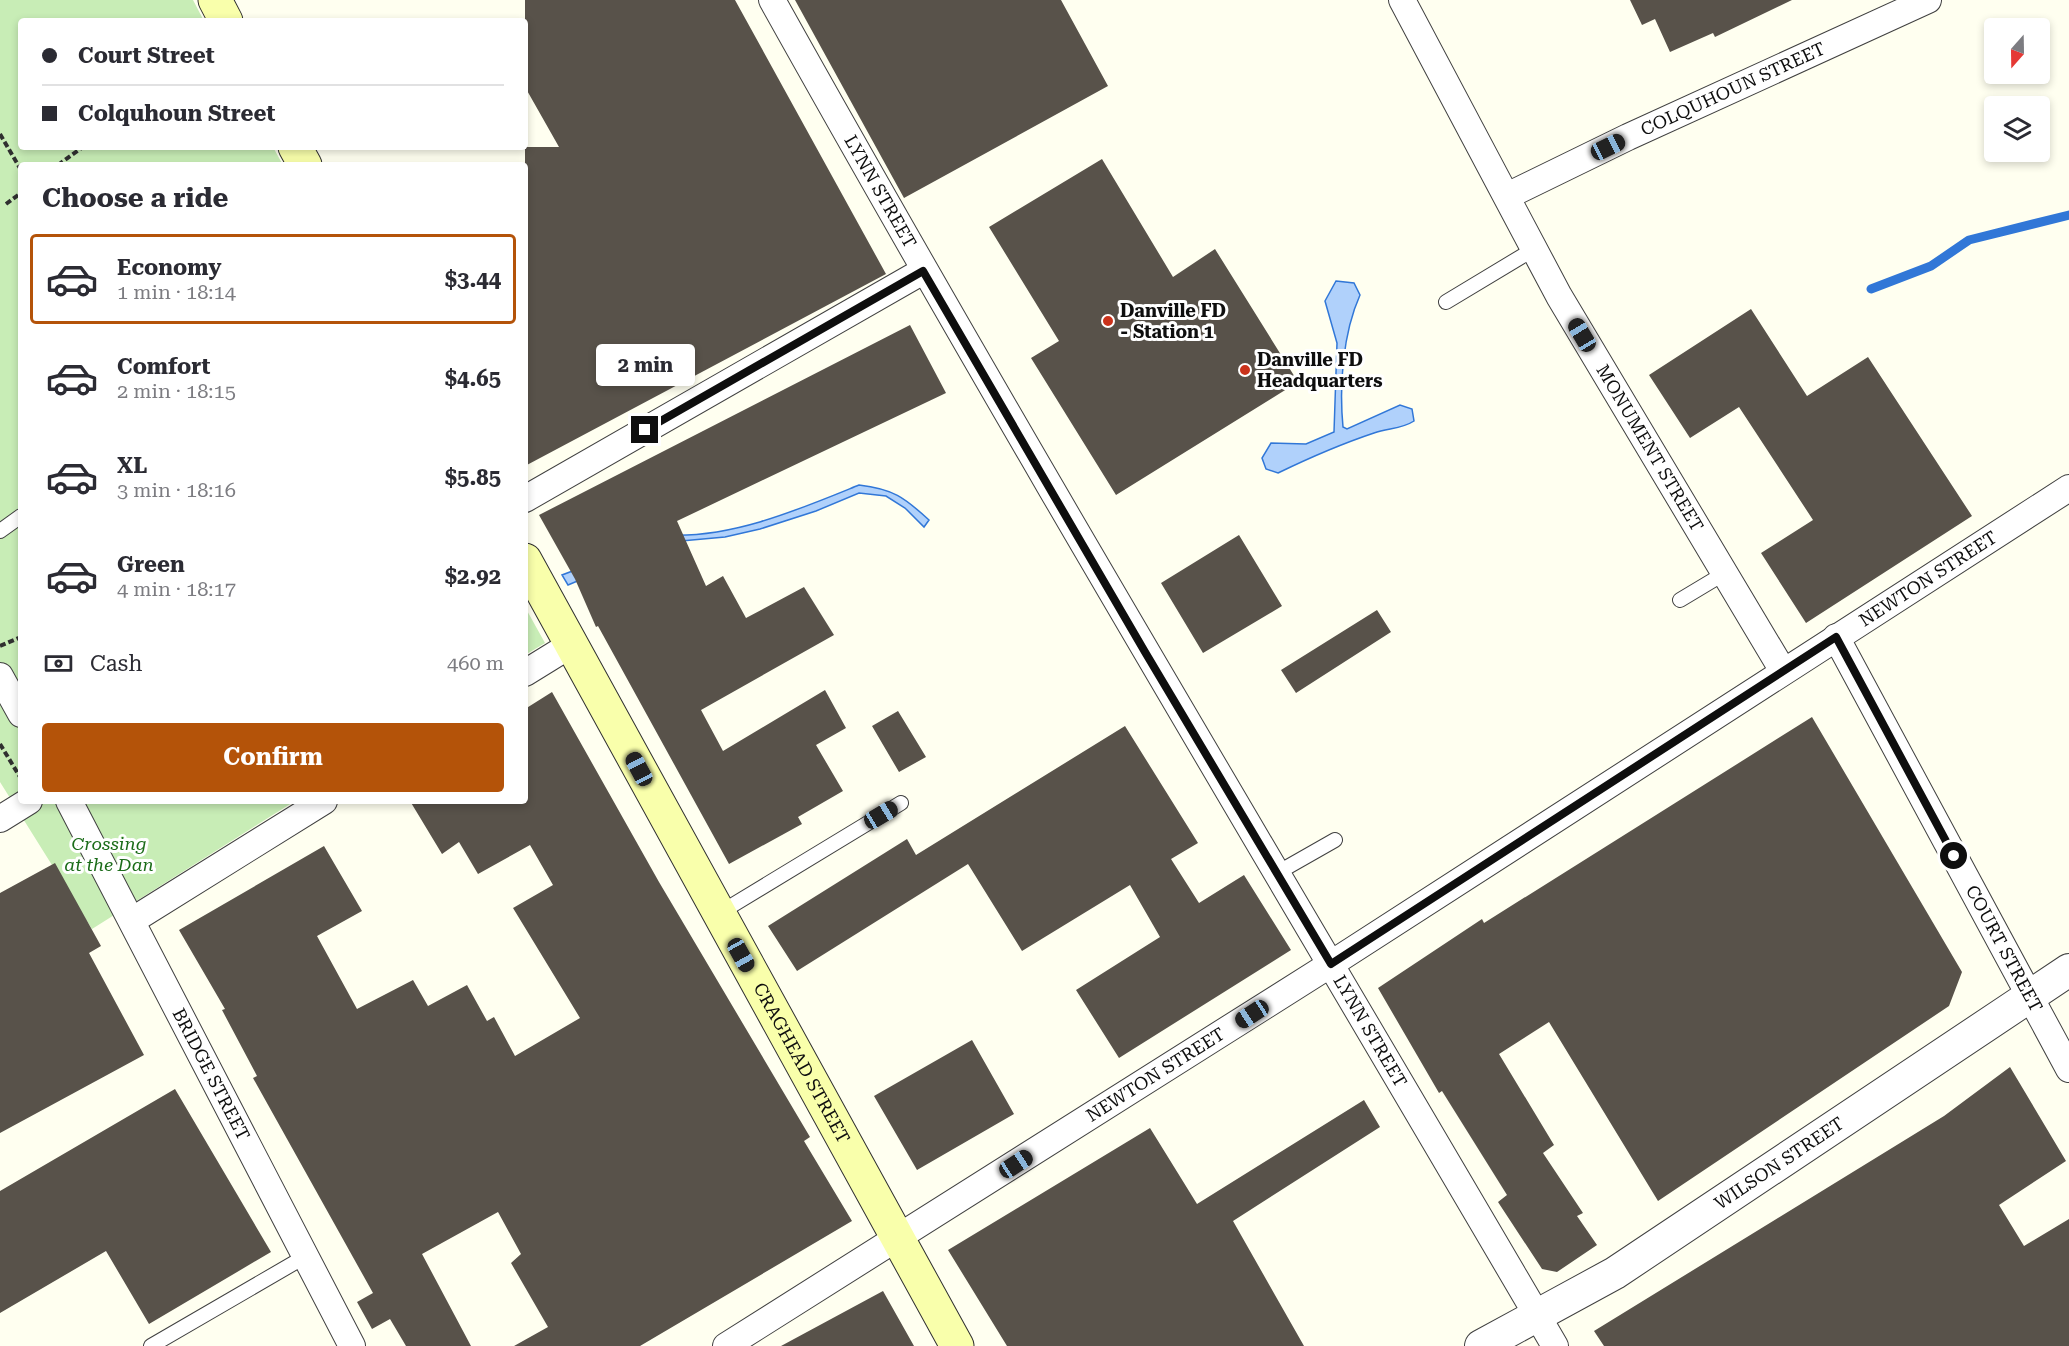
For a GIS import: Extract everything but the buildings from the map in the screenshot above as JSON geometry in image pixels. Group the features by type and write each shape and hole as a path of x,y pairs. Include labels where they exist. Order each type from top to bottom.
{"main road":[{"path":"215,0 224,18"},
{"name":"CRAGHEAD STREET","path":"528,565 957,1346"}],"street":[{"name":"LYNN STREET","path":"772,0 923,271 1555,1346"},
{"name":"MONUMENT STREET","path":"1402,0 1559,296 1783,671"},
{"name":"COLQUHOUN STREET","path":"1507,196 1628,137 1921,1"},
{"path":"528,497 923,271"},
{"name":"NEWTON STREET","path":"726,1346 1331,964 2069,488"},
{"name":"COURT STREET","path":"1836,637 2069,1069"},
{"path":"528,672 572,644"},
{"path":"0,676 18,709"},
{"path":"0,819 24,804"},
{"name":"BRIDGE STREET","path":"71,804 133,920 352,1346"},
{"path":"133,920 319,804"},
{"name":"WILSON STREET","path":"1481,1346 1616,1273 2069,970"}],"lane":[{"path":"1446,302 1534,249"},
{"path":"0,531 18,518"},
{"path":"1680,600 1725,573"},
{"path":"718,914 901,803"},
{"path":"1277,873 1335,840"},
{"path":"151,1346 306,1256"}],"path":[{"path":"0,134 18,165"},
{"path":"61,162 79,150"},
{"path":"6,204 18,194"},
{"path":"0,646 18,638"},
{"path":"0,744 18,774"}],"green space":[{"name":"Crossing at the Dan","path":"0,0 193,0 202,18 18,18 18,150 275,150 281,162 18,162 18,804 290,804 92,929 0,782"},
{"path":"528,612 545,643 528,653"}],"water":[{"path":"1336,281 1354,283 1360,295 1346,342 1342,377 1343,427 1347,429 1400,405 1412,409 1414,421 1405,426 1379,431 1349,442 1278,473 1266,469 1262,458 1271,443 1306,444 1334,432 1337,343 1325,301"},
{"path":"859,485 897,495 929,520 924,527 905,508 886,496 859,493 816,511 760,529 725,537 670,542 568,585 562,575 668,535 692,535 741,527 790,512"}],"waterway":[{"path":"1871,289 1931,266 1969,240 2069,215"}],"place":[{"name":"Danville FD - Station 1","path":"1108,321"},
{"name":"Danville FD Headquarters","path":"1245,370"}],"route":[{"path":"645,430 923,271 1145,652 1331,964 1836,637 1954,856"}]}
